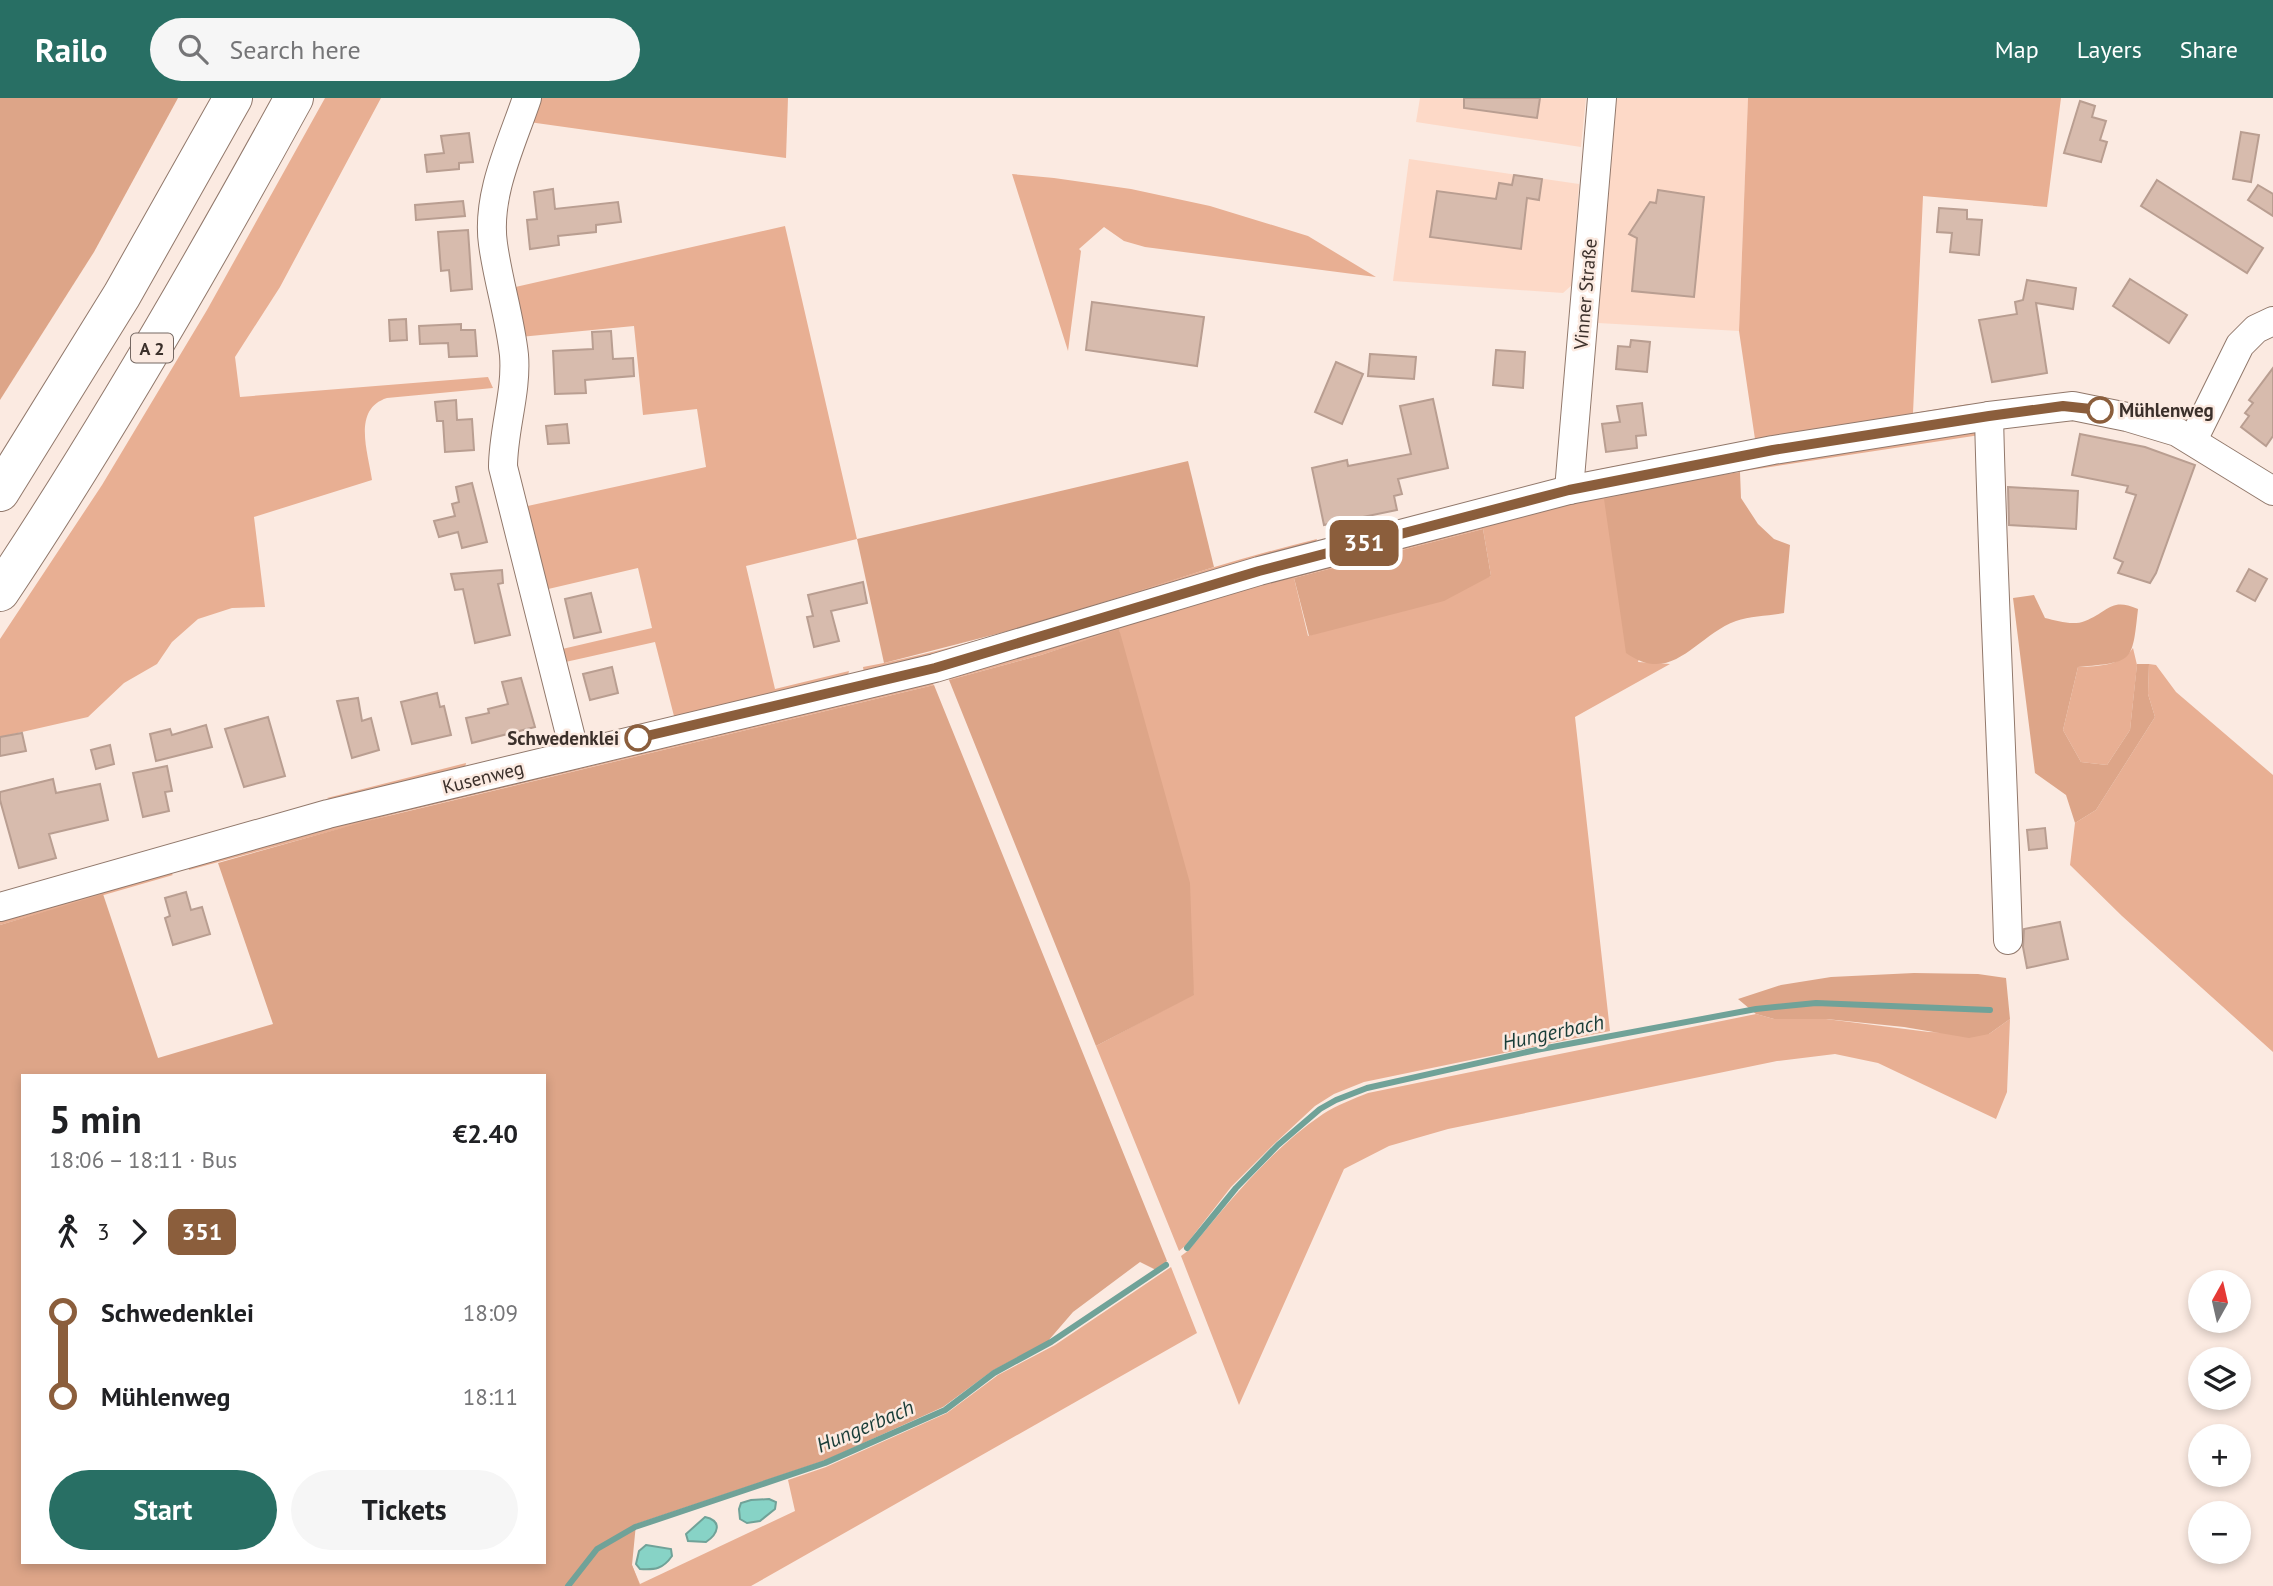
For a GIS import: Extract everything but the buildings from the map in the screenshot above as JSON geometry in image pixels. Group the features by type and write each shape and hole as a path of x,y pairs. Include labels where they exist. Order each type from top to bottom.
{"highway":[{"name":"A 2","path":"0,492 122,295 233,98"},
{"name":"A 2","path":"0,592 93,447 294,98"}],"street":[{"path":"527,98 502,170 492,219 492,242 514,356 503,467 575,754"},
{"name":"Vinner Straße","path":"1569,490 1602,98"},
{"path":"2193,440 2240,345 2256,329 2273,321"},
{"name":"Kusenweg","path":"0,907 319,817 935,668 1259,571 1569,490 1773,450 1989,416 2073,406 2155,424 2193,440 2273,491"},
{"path":"1989,416 2008,940"}],"shaded area":[{"path":"0,98 178,98 94,252 0,400"},
{"path":"325,98 381,98 280,287 235,357 240,397 488,377 493,388 387,398 376,404 369,412 365,433 372,480 254,517 265,607 232,608 198,619 172,642 157,664 124,683 88,717 0,737 0,639 102,485 207,310"},
{"path":"537,98 788,98 786,158 529,122"},
{"path":"1420,98 1586,98 1581,147 1416,122"},
{"path":"1616,98 1748,98 1739,331 1598,323"},
{"path":"1748,98 2061,98 2047,207 1923,196 1913,413 1969,404 1968,409 1604,475 1595,470 1755,439 1739,331"},
{"path":"1409,159 1579,184 1572,285 1563,293 1393,281"},
{"path":"1012,174 1131,189 1210,206 1308,236 1376,277 1145,247 1124,241 1104,227 1079,249 1081,251 1068,351"},
{"path":"785,226 857,539 746,566 775,689 849,671 848,675 675,720 655,642 561,663 558,650 652,628 638,568 544,590 523,507 706,467 697,409 643,415 634,326 520,337 511,288"},
{"path":"1969,427 1980,435 1692,479 1638,662 1670,664 1575,717 1610,1031 1364,1082 1334,1094 1315,1106 1231,1187 1179,1251 1096,1046 1194,994 1119,630 949,680 951,676 1042,645 1599,492","holes":["1483,529 1491,576 1308,636 1294,578"]},
{"path":"1188,461 1214,567 1032,625 884,663 857,539"},
{"path":"1740,472 1741,498 1758,524 1774,539 1790,545 1784,613 1736,621 1671,661 1657,664 1643,662 1626,653 1604,499 1692,479"},
{"path":"1483,529 1491,576 1444,601 1309,636 1294,578"},
{"path":"1317,539 1313,548 864,673 863,667 978,640"},
{"path":"2034,595 2045,618 2065,622 2085,621 2115,605 2138,609 2134,640 2127,656 2120,661 2078,667 2063,730 2081,762 2107,765 2130,730 2137,664 2149,664 2148,694 2155,717 2096,810 2075,823 2066,795 2035,773 2013,598"},
{"path":"1119,629 1190,883 1194,995 1096,1046 949,680 1041,655"},
{"path":"2133,648 2137,665 2130,730 2107,765 2081,762 2063,730 2078,667 2116,662"},
{"path":"2149,664 2156,665 2176,692 2273,775 2273,1052 2122,916 2070,865 2075,823 2096,810 2155,717 2148,694"},
{"path":"930,682 934,685 395,814 189,870 188,863 576,764 578,769"},
{"path":"934,685 1167,1261 1156,1270 1140,1262 1073,1312 1048,1341 992,1371 943,1407 826,1460 636,1524 632,1565 640,1586 0,1586 0,925 103,894 158,1058 273,1024 218,863 363,822"},
{"path":"466,763 465,768 333,801 327,798"},
{"path":"165,868 173,875 0,925 0,916"},
{"path":"1914,973 1978,974 2006,978 2010,1019 1989,1034 1969,1038 1904,1027 1826,1019 1774,1019 1756,1014 1738,999 1781,985 1831,977"},
{"path":"1756,1014 1774,1019 1826,1019 1929,1032 1989,1034 2010,1019 2007,1092 1996,1119 1878,1063 1835,1054 1777,1061 1448,1129 1389,1146 1344,1169 1239,1405 1181,1256 1268,1160 1304,1128 1328,1111 1368,1093"},
{"path":"1171,1267 1197,1333 751,1586 589,1586 632,1565 640,1584 795,1511 788,1480 826,1467 947,1413 998,1375 1055,1345"}],"water":[{"path":"769,1499 776,1502 775,1509 760,1521 747,1523 740,1519 741,1503"},
{"path":"705,1517 714,1521 716,1532 706,1542 688,1541 686,1534"},
{"path":"646,1545 671,1549 672,1556 658,1568 640,1569 636,1564 639,1551"}],"waterway":[{"name":"Hungerbach","path":"1187,1248 1236,1188 1278,1145 1320,1109 1367,1088 1536,1050 1756,1009 1816,1003 1990,1010"},
{"name":"Hungerbach","path":"568,1586 597,1549 635,1527 825,1463 945,1410 994,1373 1051,1342 1166,1265"}],"bus line":[{"name":"351","path":"638,738 935,668 1259,571 1569,490 1773,450 1989,416 2063,406 2100,410"}],"place":[{"name":"Mühlenweg","path":"2100,410"},
{"name":"Schwedenklei","path":"638,738"}]}
